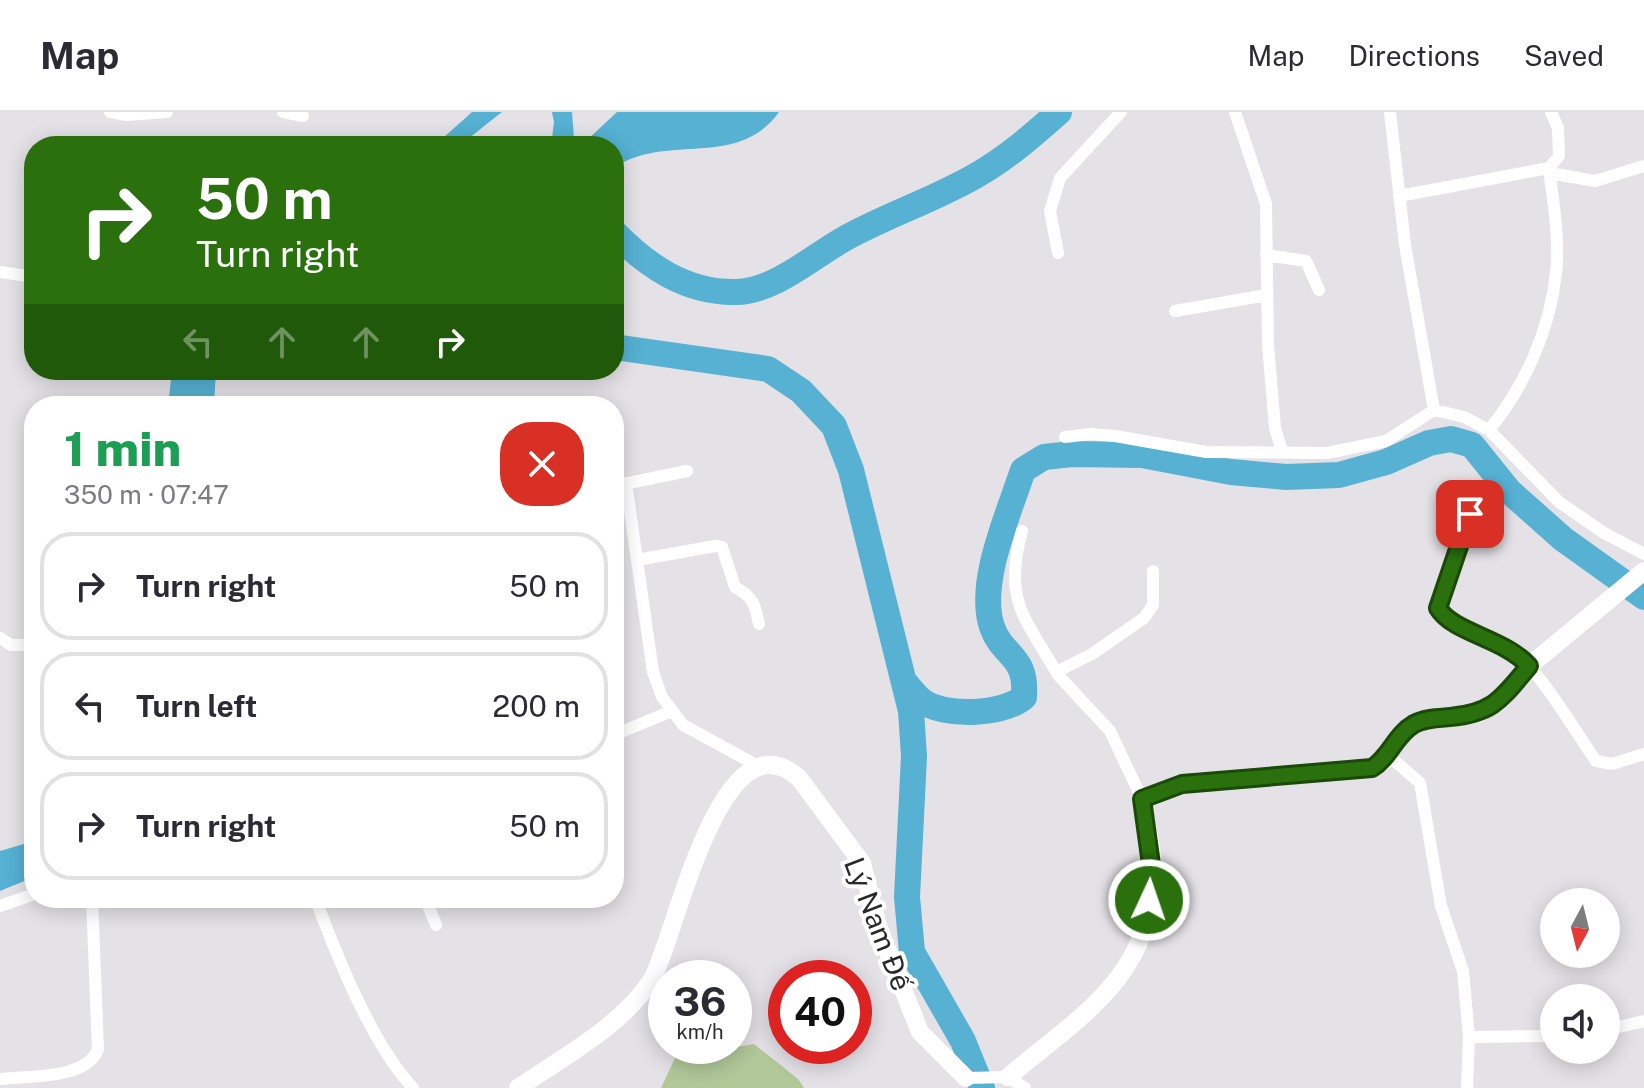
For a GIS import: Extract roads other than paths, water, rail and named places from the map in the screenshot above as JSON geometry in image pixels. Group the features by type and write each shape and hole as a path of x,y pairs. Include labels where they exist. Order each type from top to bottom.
{"street":[{"path":"110,112 127,115 167,112"},
{"path":"283,112 303,116"},
{"path":"1058,253 1050,211 1060,178 1121,112"},
{"path":"1235,112 1266,204 1267,295 1275,428 1282,451"},
{"path":"1390,112 1399,196 1434,410"},
{"path":"1489,430 1512,401 1535,353 1548,313 1556,272 1550,171 1559,156 1558,128 1551,112"},
{"path":"1399,196 1550,171 1595,181 1644,166"},
{"path":"1266,255 1306,261 1319,290"},
{"path":"0,272 24,276"},
{"path":"1175,311 1267,295"},
{"path":"1065,437 1090,434 1115,436 1206,452 1327,453 1386,441 1434,410 1464,417 1489,430 1559,502 1604,533 1644,554"},
{"path":"624,483 687,471"},
{"path":"518,1088 614,1022 651,981 660,964 677,905 705,833 735,785 760,767 683,725 662,697 653,672 637,560 624,502"},
{"path":"1470,514 1438,608 1445,620 1491,638 1521,657 1596,761 1612,764 1644,754"},
{"path":"1022,531 1013,563 1013,586 1019,607 1058,675 1110,731 1142,799 1153,879 1146,920 1132,962 1101,1001 1008,1077 1025,1088"},
{"path":"637,560 722,547 735,587 750,595 754,601 759,624"},
{"path":"1058,675 1062,669 1092,654 1144,618 1153,605 1153,571"},
{"path":"1142,799 1182,784 1372,768 1388,755 1399,735 1413,725 1426,719 1477,714 1489,709 1500,701 1529,666 1644,571"},
{"path":"0,638 11,645 24,645"},
{"path":"624,731 672,711"},
{"path":"1388,755 1420,783 1441,906 1466,989 1469,1037 1467,1088"},
{"name":"Lý Nam Đế","path":"760,767 789,769 799,778 862,863 878,927 920,1032 966,1078 1008,1077"},
{"path":"0,906 24,898"},
{"path":"0,1079 77,1070 95,1059 98,1049 92,908"},
{"path":"319,908 377,1035 399,1074 413,1088"},
{"path":"429,908 436,925"},
{"path":"1620,1027 1644,1021"},
{"path":"1469,1037 1540,1036"}],"water":[{"path":"472,112 502,112 472,136 445,136"},
{"path":"552,112 572,112 574,136 552,136"},
{"path":"617,112 779,112 762,130 743,140 722,146 656,152 624,163 624,136 591,136"},
{"path":"171,380 215,380 215,396 169,396"},
{"path":"24,844 24,881 0,891 0,851"}],"waterway":[{"path":"624,241 654,266 700,288 736,292 765,286 860,230 977,175 1030,138 1059,112"},
{"path":"624,348 768,369 801,391 834,426 851,470 911,711 914,756 907,897 912,952 963,1041 982,1088"},
{"path":"904,681 931,706 958,712 1003,708 1024,697 1022,672 992,627 988,609 989,590 997,548 1023,470 1044,457 1072,454 1142,455 1231,472 1286,477 1339,475 1386,462 1429,443 1451,439 1472,445 1509,491 1563,539 1644,597"}]}
